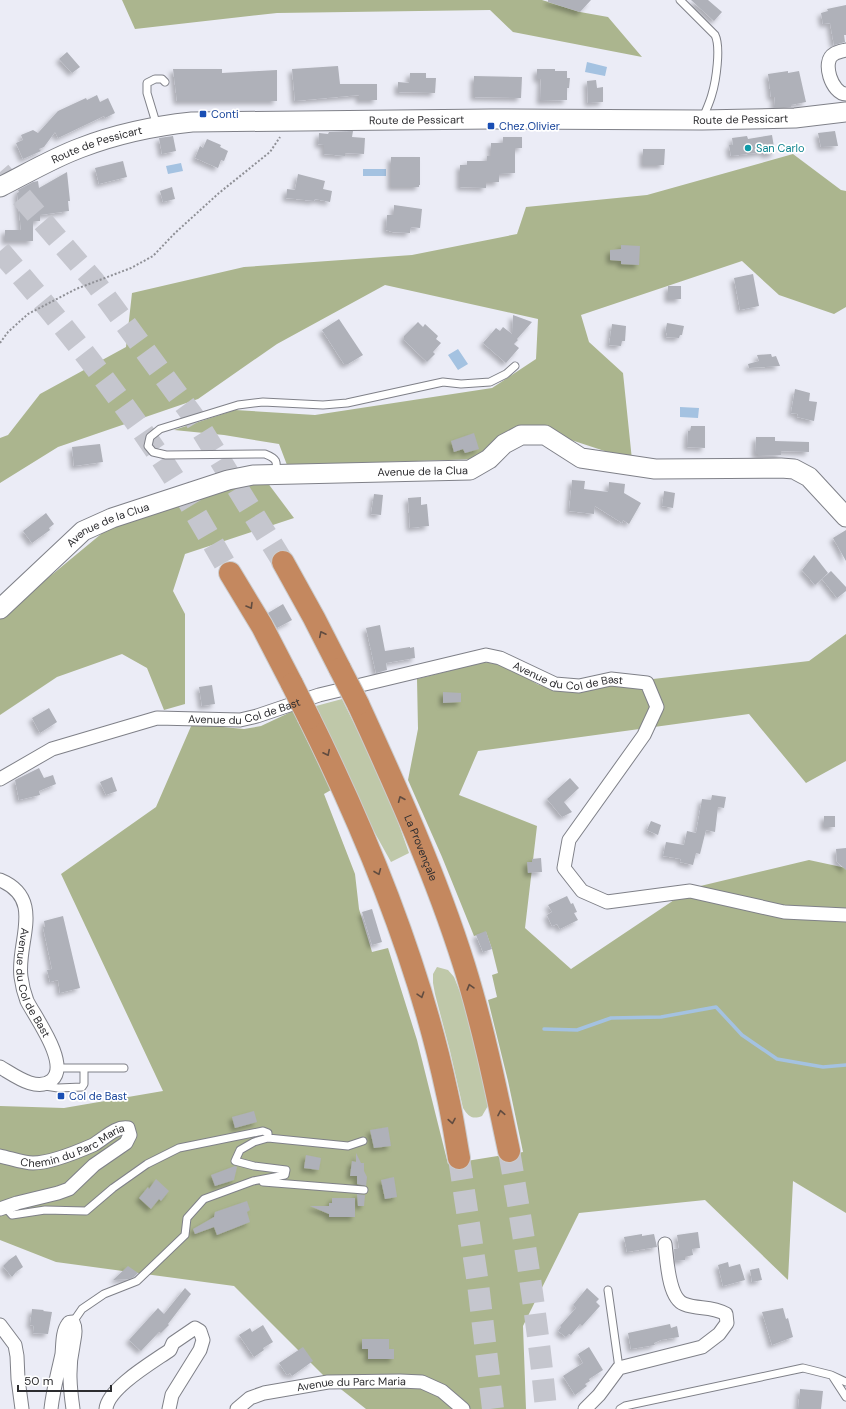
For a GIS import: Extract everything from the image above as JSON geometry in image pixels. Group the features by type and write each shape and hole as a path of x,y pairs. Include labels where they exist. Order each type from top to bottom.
{"highway":[{"name":"La Provençale","path":"283,562 314,618 358,704 395,784 419,841 445,910 482,1026 508,1152"},
{"path":"230,573 262,626 292,684 334,767 363,835 400,931 423,999 447,1093 458,1158"}],"street":[{"path":"846,50 830,57 829,73 836,90 842,94 846,94"},
{"name":"Route de Pessicart","path":"0,187 78,148 101,140 157,126 192,122 284,120 702,120 795,118 846,112"},
{"name":"Avenue de la Clua","path":"0,609 83,531 112,518 228,480 253,475 470,470 489,459 504,444 521,435 546,435 581,458 655,469 794,469 809,477 846,517"},
{"name":"Avenue du Col de Bast","path":"0,779 52,749 157,718 240,720 257,716 319,694 486,655 500,658 556,684 579,686 611,679 647,683 657,707 644,735 569,840 564,868 582,891 607,902 690,891 784,912 846,915"},
{"name":"Avenue du Col de Bast","path":"0,880 14,888 24,904 27,918 20,965 20,976 27,1000 56,1056 58,1068"},
{"path":"0,1067 27,1082 41,1085 50,1082 54,1078 58,1068"},
{"name":"Chemin du Parc Maria","path":"0,1156 33,1163 57,1159 93,1145 117,1129 124,1127 128,1128 130,1131 130,1135 126,1143 94,1164 69,1188 58,1193 17,1202 3,1208"},
{"path":"585,1409 599,1395 619,1368 702,1347 719,1334 727,1324 726,1314 717,1309 683,1304 676,1298 670,1283 666,1244"},
{"path":"51,1409 53,1387 62,1354 65,1331 69,1322 73,1322 76,1326 71,1351 69,1380 73,1409"},
{"path":"0,1325 15,1345 22,1409"},
{"path":"106,1409 106,1405 116,1391 130,1378 170,1350 173,1343 195,1328 200,1331 204,1340 200,1350 172,1395 169,1409"},
{"name":"Avenue du Parc Maria","path":"237,1409 250,1398 264,1393 328,1382 422,1382 442,1392 463,1409"}],"lane":[{"path":"680,0 715,35 718,42 712,95 702,120"},
{"path":"157,126 146,93 147,83 155,79 162,79 165,82"},
{"path":"276,475 277,464 272,456 265,454 166,455 153,452 148,446 150,437 160,429 238,405 264,402 323,405 347,404 442,382 461,384 490,382 506,374 515,366"},
{"path":"58,1068 124,1068"},
{"path":"41,1085 58,1088 82,1087 84,1084 84,1068"},
{"path":"3,1208 12,1215 45,1210 86,1211 113,1188 147,1164 179,1148 263,1131 268,1133 268,1138"},
{"path":"73,1322 82,1309 104,1294 137,1280 184,1235 188,1218 204,1199 253,1181 285,1175 286,1170 254,1166 235,1161 240,1150 254,1142 268,1138 348,1146 363,1141"},
{"path":"253,1181 364,1190"},
{"path":"608,1290 619,1368"},
{"path":"620,1409 626,1406 803,1368 832,1375 846,1382"},
{"path":"832,1375 846,1397"}],"path":[{"path":"0,343 8,332 28,314 76,289 131,268 153,256 175,233 218,193 270,152 280,137 284,120"}],"green space":[{"path":"122,0 542,0 580,12 608,17 642,57 513,32 490,10 277,13 135,29"},
{"path":"793,154 841,190 846,191 846,307 834,314 779,295 742,261 581,315 589,342 623,373 632,460 565,438 541,426 480,459 287,465 279,444 224,435 174,430 235,410 315,415 492,388 536,359 538,319 385,285 277,344 198,399 58,447 0,483 0,438 8,435 40,394 126,347 132,293 244,267 412,255 517,234 526,207 647,195"},
{"path":"248,480 267,482 294,518 185,554 173,591 185,614 185,704 164,710 147,668 122,654 57,677 0,715 0,615 112,525"},
{"path":"846,634 846,761 806,783 749,714 478,751 459,795 537,826 525,928 571,969 692,888 809,860 846,868 846,1213 793,1181 788,1280 705,1200 579,1213 523,1326 526,1409 366,1409 323,1375 234,1286 56,1262 0,1240 0,1106 64,1108 163,1091 61,874 156,807 192,724 244,729 261,726 293,711 331,790 324,794 355,874 359,909 372,952 388,948 417,1040 448,1164 523,1152 508,1081 488,1000 497,997 492,975 498,973 492,949 486,932 474,936 442,857 408,780 418,729 417,679 484,662 507,666 537,684 545,687 566,689 809,661"},
{"path":"342,699 372,760 393,808 409,853 391,862 366,817 316,706"},
{"path":"437,967 448,970 454,977 464,1002 476,1045 489,1104 482,1116 476,1118 467,1113 463,1108 435,994 433,974"}],"water":[{"path":"587,62 607,67 605,76 585,72"},
{"path":"181,163 183,171 168,174 166,166"},
{"path":"363,169 386,169 386,176 363,176"},
{"path":"458,349 468,364 458,370 448,355"},
{"path":"680,407 699,408 698,418 680,417"}],"building":[{"path":"548,0 591,0 580,12 548,2"},
{"path":"691,0 708,0 722,12 714,21"},
{"path":"846,5 845,42 834,45 830,23 823,24 821,13 828,11 827,9"},
{"path":"67,52 80,67 72,73 59,59"},
{"path":"338,66 340,84 377,84 377,100 359,100 359,95 295,101 292,69"},
{"path":"173,69 222,69 222,73 277,70 277,101 177,101"},
{"path":"537,69 567,71 567,78 570,78 569,88 567,88 567,100 540,101 541,79 537,79"},
{"path":"788,71 788,73 799,71 806,102 791,105 791,107 774,107 775,97 771,97 768,74"},
{"path":"410,73 426,73 426,78 436,78 435,93 398,92 398,82 409,83"},
{"path":"474,76 522,77 521,98 474,97"},
{"path":"596,80 597,88 603,87 603,102 588,103 587,81"},
{"path":"97,95 100,102 108,98 115,113 105,118 104,116 58,138 55,132 44,147 39,149 41,151 23,159 16,143 23,140 21,135 33,130 38,133 58,111 86,98 87,100"},
{"path":"353,131 352,137 365,138 364,154 345,153 345,156 324,154 324,145 318,144 319,133 328,134 329,132"},
{"path":"835,131 838,146 821,147 818,133"},
{"name":"San Carlo","path":"772,135 775,153 765,155 764,152 731,156 729,145 733,145 732,138 747,136 748,139"},
{"path":"173,136 176,151 162,154 159,138"},
{"path":"503,137 522,137 522,148 515,148 515,173 499,174 499,182 486,182 486,188 460,187 460,165 467,165 467,161 487,161 487,156 491,156 491,143 503,143"},
{"path":"207,139 221,145 220,147 228,151 224,161 221,160 218,168 195,158 200,146 203,148"},
{"path":"643,149 665,149 664,165 643,165"},
{"path":"391,157 420,157 419,187 391,187"},
{"path":"123,161 127,177 99,184 95,168"},
{"path":"67,172 70,201 68,201 69,211 40,215 40,221 33,221 33,241 5,241 5,230 21,230 17,193 19,192 18,190 38,181 39,188"},
{"path":"298,174 325,181 323,189 332,191 330,202 315,199 314,201 286,198 287,189 295,190"},
{"path":"172,187 175,199 163,202 160,191"},
{"path":"394,205 422,209 420,228 411,227 410,233 392,232 386,230 387,215 394,215"},
{"path":"621,245 640,246 639,265 621,264 621,261 610,260 610,250 621,249"},
{"path":"753,274 759,306 740,310 734,278"},
{"path":"668,286 681,286 681,299 668,299"},
{"path":"513,315 532,322 517,339 518,340 514,344 519,348 506,363 483,343 496,328 500,331 503,327 512,334"},
{"path":"339,319 363,355 348,364 344,364 322,330"},
{"path":"418,322 423,327 425,324 438,336 436,339 441,343 433,352 435,354 427,362 404,340 404,336"},
{"path":"667,323 684,326 682,335 680,335 679,338 666,337 667,333 665,333"},
{"path":"612,324 626,326 625,341 622,341 621,346 609,345"},
{"path":"771,354 772,357 776,356 780,366 749,368 748,364 759,361 757,355"},
{"path":"795,389 810,393 809,401 817,402 814,421 797,417 798,414 791,413"},
{"path":"691,426 705,426 705,448 687,447 688,431 690,431"},
{"path":"474,433 479,449 465,453 463,449 454,452 451,441"},
{"path":"756,437 775,437 775,441 809,442 809,452 781,451 781,455 758,456 758,454 755,454"},
{"path":"100,444 103,462 74,466 72,447"},
{"path":"572,480 585,481 584,489 608,492 609,482 625,484 624,493 641,503 629,524 623,520 622,523 595,506 594,514 569,511"},
{"path":"664,491 675,493 673,508 662,506"},
{"path":"374,494 383,495 381,515 371,514"},
{"path":"421,497 421,505 427,504 429,526 410,528 408,498"},
{"path":"46,513 54,524 49,528 50,530 32,543 23,531"},
{"path":"846,530 846,561 833,538"},
{"path":"814,555 828,573 815,585 802,570"},
{"path":"831,571 846,587 846,591 837,598 822,579"},
{"path":"283,604 292,620 277,628 268,613"},
{"path":"380,625 385,651 414,647 415,658 386,663 387,670 376,673 366,628"},
{"path":"212,685 215,704 202,706 199,687"},
{"path":"443,692 461,693 461,702 443,703"},
{"path":"49,708 57,722 40,733 32,718"},
{"path":"39,768 44,778 53,775 56,784 39,791 40,795 19,800 15,780"},
{"path":"112,777 117,791 106,795 100,782"},
{"path":"570,778 579,788 564,802 572,812 562,817 547,799"},
{"path":"712,795 726,797 724,808 718,807 715,832 706,830 700,854 696,853 693,865 680,862 681,859 663,856 666,842 684,845 687,831 696,833 702,799 711,800"},
{"path":"824,816 835,816 835,827 824,827"},
{"path":"651,821 661,825 658,835 647,830"},
{"path":"846,848 846,870 837,862 836,849"},
{"path":"541,858 542,872 528,873 527,862 532,862 532,859"},
{"path":"567,896 571,904 573,903 577,912 574,913 578,920 560,929 557,924 552,926 547,915 552,912 548,905"},
{"path":"372,909 382,942 372,945 362,912"},
{"path":"63,916 80,988 60,993 58,980 50,982 47,970 52,969 43,927 45,927 44,921"},
{"path":"486,931 492,949 483,952 476,935"},
{"path":"254,1111 257,1122 235,1128 232,1117"},
{"path":"388,1127 391,1146 374,1148 370,1130"},
{"path":"356,1153 361,1163 364,1163 364,1171 367,1177 366,1186 357,1184 357,1176 350,1176 352,1161 356,1162"},
{"path":"306,1155 321,1158 319,1170 304,1168"},
{"path":"235,1166 237,1167 234,1180 215,1186 211,1175"},
{"path":"394,1177 397,1197 385,1199 381,1180"},
{"path":"156,1179 169,1191 161,1201 159,1199 151,1209 139,1198 148,1187 149,1189"},
{"path":"357,1194 365,1195 364,1206 358,1206"},
{"path":"332,1198 355,1198 355,1217 329,1217 329,1214 310,1206 329,1206 329,1203 332,1203"},
{"path":"247,1201 250,1210 247,1212 250,1222 217,1235 214,1227 195,1234 193,1229 214,1217 215,1212"},
{"path":"698,1232 700,1248 692,1249 693,1255 685,1257 685,1260 675,1261 674,1249 679,1248 677,1235"},
{"path":"642,1234 642,1236 654,1234 657,1247 627,1252 624,1237"},
{"path":"16,1255 23,1267 12,1277 3,1266"},
{"path":"728,1262 729,1267 740,1264 745,1280 723,1286 718,1265"},
{"path":"128,1266 138,1273 129,1279 113,1280"},
{"path":"759,1268 762,1280 752,1282 750,1270"},
{"path":"185,1288 191,1294 168,1324 169,1325 161,1333 159,1332 141,1351 129,1340 158,1308 164,1314"},
{"path":"587,1288 599,1299 596,1302 600,1306 582,1326 580,1324 571,1335 569,1334 566,1337 558,1331 561,1327 560,1326 576,1308 573,1305"},
{"path":"783,1308 786,1319 788,1318 793,1337 772,1345 762,1312"},
{"path":"32,1309 52,1312 48,1334 33,1333 34,1326 30,1325"},
{"path":"670,1324 671,1328 677,1326 679,1337 661,1340 654,1343 655,1345 631,1349 628,1333"},
{"path":"263,1325 273,1342 263,1348 264,1350 254,1357 239,1335 250,1328 252,1332"},
{"path":"362,1339 389,1339 389,1349 394,1349 394,1359 368,1359 368,1349 362,1349"},
{"path":"303,1347 313,1361 292,1376 290,1373 287,1375 279,1363"},
{"path":"589,1347 603,1370 589,1379 590,1381 585,1384 587,1386 575,1395 563,1376 583,1363 578,1354"},
{"path":"800,1389 823,1391 821,1409 798,1409"}],"waterway":[{"path":"544,1029 577,1030 611,1018 661,1017 716,1007 742,1035 777,1059 823,1067 846,1065"}],"tunnel":[{"path":"0,172 94,281 193,416 283,562"},
{"path":"0,251 42,300 121,401 177,483 230,573"},
{"path":"509,1151 530,1280 546,1409"},
{"path":"459,1158 478,1284 493,1409"}],"place":[{"name":"Conti","path":"203,114"},
{"name":"Chez Olivier","path":"491,126"},
{"name":"San Carlo","path":"748,148"},
{"name":"Col de Bast","path":"61,1096"}]}
